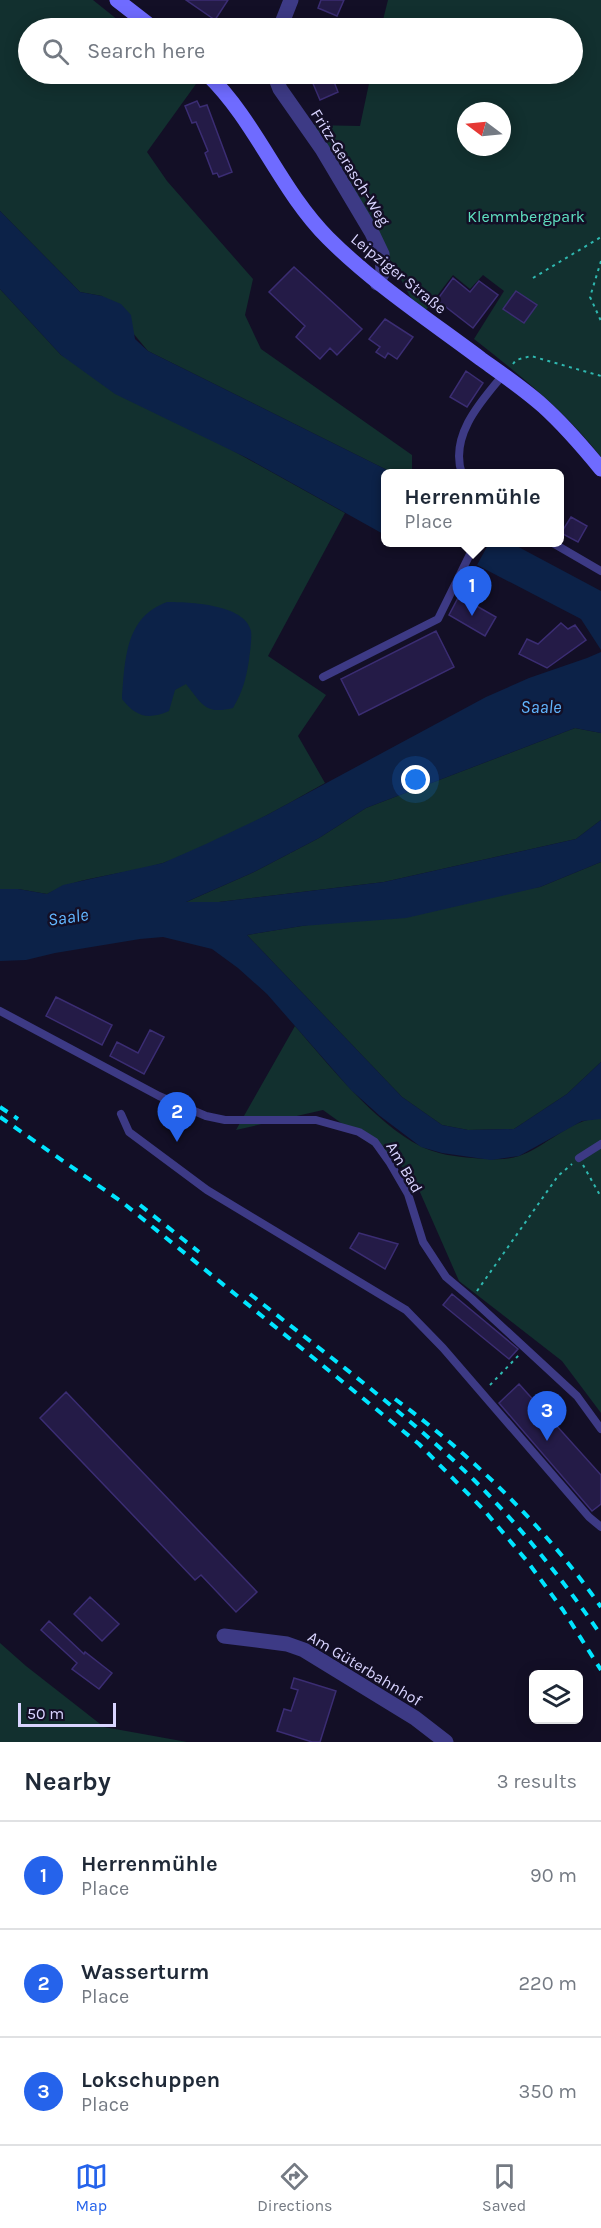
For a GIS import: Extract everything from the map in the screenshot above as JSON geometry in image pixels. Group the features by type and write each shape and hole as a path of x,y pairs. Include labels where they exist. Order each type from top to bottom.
{"street":[{"path":"117,0 140,18"},
{"path":"284,18 291,0"},
{"name":"Leipziger Straße","path":"218,84 300,203 320,228 377,283 542,405 582,445 601,469"},
{"name":"Fritz-Gerasch-Weg","path":"278,84 322,149 372,233 382,254 383,272 377,283"},
{"name":"Am Güterbahnhof","path":"224,1636 287,1644 304,1650 415,1718 446,1742"}],"lane":[{"path":"461,469 459,448 472,414 503,375"},
{"path":"323,677 438,619 474,547"},
{"path":"558,547 601,571"},
{"name":"Am Bad","path":"0,1011 159,1096 206,1116 225,1120 273,1118 316,1120 359,1132 375,1142 408,1194 423,1242 446,1277 577,1396 601,1429"},
{"path":"121,1114 129,1132 207,1190 406,1310 442,1348 589,1517 601,1527"},
{"path":"579,1158 601,1144"}],"path":[{"path":"533,278 601,237"},
{"path":"601,261 590,297 601,321"},
{"path":"503,375 516,360 531,356 601,376"},
{"path":"472,1299 558,1176 579,1158 601,1197"},
{"path":"482,1394 525,1348"}],"green space":[{"path":"0,0 93,0 116,18 18,18 18,84 196,84 147,152 167,181 253,279 245,315 261,349 412,455 412,469 385,469 148,351 102,296 80,292 0,211"},
{"name":"Klemmbergpark","path":"388,0 601,0 601,457 557,409 474,339 504,291 483,275 470,289 453,275 426,310 412,300 352,189 312,125 360,126 369,84 583,84 583,18 384,18"},
{"path":"0,289 61,355 345,513 268,656 326,695 298,736 325,783 245,827 183,856 149,867 89,879 47,894 18,889 0,889"},
{"path":"575,728 601,733 601,820 576,839 384,882 219,902 184,903 254,872 319,838 366,808"},
{"path":"601,862 601,1062 567,1094 514,1129 468,1130 442,1125 402,1097 247,935 540,887"},
{"path":"295,1026 338,1075 386,1123 420,1146 446,1155 466,1158 514,1158 529,1152 580,1122 601,1119 601,1413 562,1361 459,1281 412,1174 323,1110 236,1130"},
{"path":"0,1643 104,1727 187,1742 0,1742"}],"water":[{"path":"0,211 80,292 102,296 121,304 131,315 135,339 148,351 385,469 381,469 381,533 247,458 115,394 61,355 0,289"},
{"path":"487,547 518,547 601,591 601,650 581,619 477,565"},
{"path":"167,602 215,606 238,615 247,622 251,631 251,646 247,673 233,708 210,709 186,684 175,690 169,711 155,715 137,713 122,699 126,655 135,629 153,609"},
{"name":"Saale","path":"601,652 601,733 575,728 366,808 319,838 254,872 186,902 219,902 384,882 576,839 601,820 601,862 540,887 406,918 302,926 247,935 402,1097 442,1125 468,1130 514,1129 567,1094 601,1062 601,1119 582,1121 519,1156 491,1160 442,1153 421,1147 380,1116 351,1090 267,994 212,949 163,937 55,953 26,960 0,961 0,889 18,889 47,894 63,885 163,863 267,815 486,697 529,678"}],"building":[{"path":"186,0 228,0 216,18 212,18"},
{"path":"321,0 344,0 337,16 318,8"},
{"path":"313,84 335,84 338,92 320,100"},
{"path":"197,101 200,107 207,105 232,172 219,177 217,173 213,174 205,153 208,151 196,122 192,123 185,106"},
{"path":"294,267 362,329 337,355 330,348 320,359 296,337 305,326 269,292"},
{"path":"453,278 470,292 479,281 498,295 473,328 437,300"},
{"path":"516,291 537,305 524,323 503,309"},
{"path":"385,319 413,337 397,359 388,353 385,358 376,352 380,347 369,339"},
{"path":"466,371 483,383 467,407 450,397"},
{"path":"571,517 587,526 578,542 564,535 564,528"},
{"path":"459,596 496,617 485,636 449,615"},
{"path":"561,623 568,629 575,625 586,640 547,668 519,654 527,639 538,644"},
{"path":"436,631 454,667 359,715 341,679"},
{"path":"56,997 112,1025 102,1045 46,1016"},
{"path":"150,1030 164,1037 144,1074 110,1056 117,1042 138,1053"},
{"path":"359,1233 398,1244 385,1269 350,1248"},
{"path":"452,1294 518,1349 509,1359 443,1305"},
{"path":"519,1384 601,1475 601,1504 592,1511 499,1403"},
{"path":"66,1392 257,1592 236,1612 201,1575 195,1580 40,1418"},
{"path":"90,1597 119,1624 102,1641 74,1614"},
{"path":"49,1621 84,1654 85,1652 112,1673 99,1689 72,1669 77,1663 41,1630"},
{"path":"294,1678 336,1691 320,1742 312,1742 277,1731 284,1709 291,1711 298,1690 291,1688"}],"railway":[{"path":"0,1107 18,1119"},
{"path":"0,1117 122,1202 419,1444 483,1509 527,1561 563,1610 601,1670"},
{"path":"140,1205 199,1252"},
{"path":"250,1294 393,1407 474,1480 541,1554 601,1635"},
{"path":"395,1399 453,1445 507,1495 556,1549 601,1607"}],"place":[{"name":"Herrenmühle","path":"472,616"},
{"name":"Wasserturm","path":"177,1142"},
{"name":"Lokschuppen","path":"547,1441"}]}
